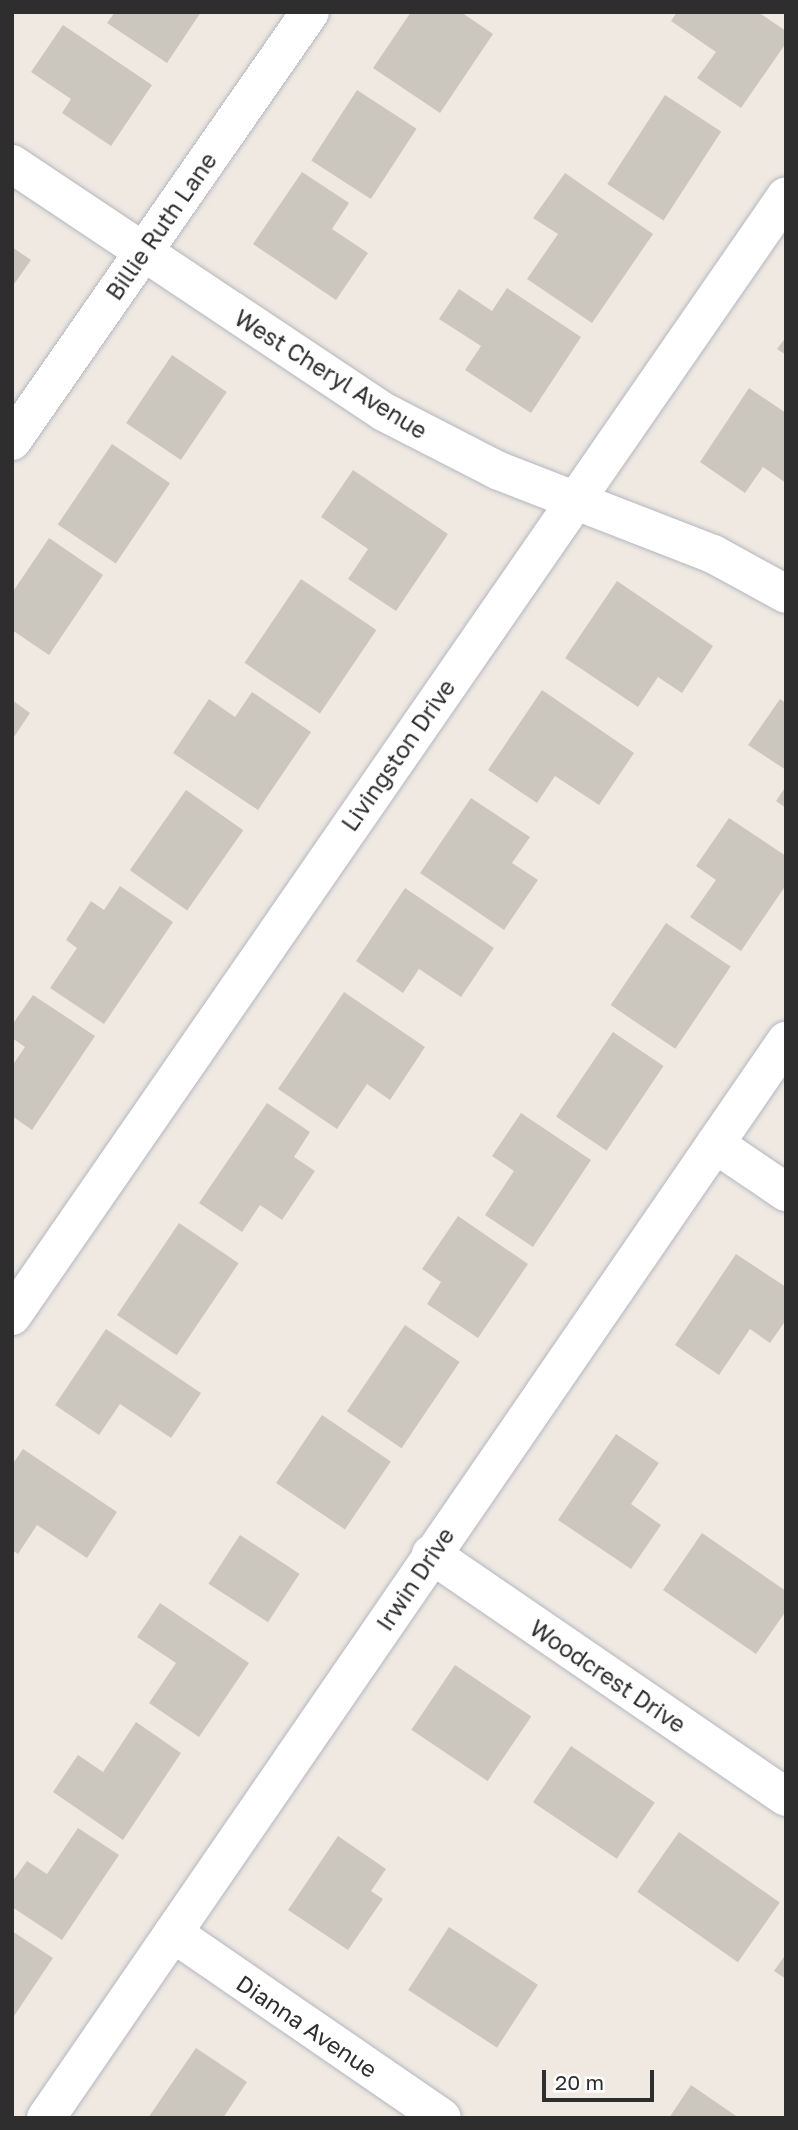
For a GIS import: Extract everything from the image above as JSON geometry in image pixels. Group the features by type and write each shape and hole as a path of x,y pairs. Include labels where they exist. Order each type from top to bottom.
{"street":[{"name":"Billie Ruth Lane","path":"12,441 310,12"},
{"name":"West Cheryl Avenue","path":"12,164 384,412 499,471 575,498 713,554 786,594"},
{"name":"Livingston Drive","path":"12,1316 786,196"},
{"name":"Irwin Drive","path":"46,2118 786,1041"},
{"path":"715,1144 786,1192"},
{"name":"Woodcrest Drive","path":"431,1554 786,1797"},
{"name":"Dianna Avenue","path":"173,1933 442,2118"}],"building":[{"path":"115,12 201,12 167,63 107,23"},
{"path":"411,12 461,12 493,34 440,113 373,68"},
{"path":"677,12 758,12 786,31 786,43 741,108 697,78 716,52 671,21"},
{"path":"63,25 152,85 111,146 62,113 71,99 31,72"},
{"path":"357,90 417,129 371,199 311,160"},
{"path":"665,95 721,131 663,220 607,184"},
{"path":"302,172 349,203 332,229 368,253 336,300 253,244"},
{"path":"565,173 653,234 592,323 527,279 558,234 533,218"},
{"path":"12,247 31,260 12,287"},
{"path":"507,288 581,337 531,413 465,370 481,346 439,319 459,289 492,311"},
{"path":"786,337 786,355 777,349"},
{"path":"172,355 227,392 181,460 126,423"},
{"path":"749,388 786,413 786,483 763,467 745,493 700,462"},
{"path":"112,444 170,483 116,564 58,524"},
{"path":"353,470 448,534 396,611 348,579 368,549 321,517"},
{"path":"49,538 103,575 49,655 12,630 12,593"},
{"path":"301,579 376,630 320,714 245,663"},
{"path":"617,581 713,646 682,693 658,677 638,707 565,658"},
{"path":"542,690 634,753 599,805 555,776 537,803 488,770"},
{"path":"252,692 311,732 258,810 173,753 209,699 235,717"},
{"path":"780,699 786,703 786,770 748,745"},
{"path":"12,700 30,713 12,740"},
{"path":"786,786 786,808 776,801"},
{"path":"186,790 243,830 187,910 130,870"},
{"path":"471,798 530,837 512,863 538,880 504,930 420,873"},
{"path":"729,818 786,856 786,885 741,951 690,917 716,880 696,866"},
{"path":"120,886 173,922 104,1024 50,988 77,948 66,940 91,901 104,910"},
{"path":"405,888 494,948 461,997 419,969 403,993 356,961"},
{"path":"666,923 731,967 675,1049 611,1005"},
{"path":"344,992 425,1047 390,1100 367,1084 337,1129 278,1089"},
{"path":"33,995 95,1036 32,1130 12,1116 12,1066 25,1047 12,1038 12,1025"},
{"path":"613,1032 664,1066 607,1151 556,1117"},
{"path":"267,1103 310,1132 294,1157 315,1171 282,1220 260,1205 242,1232 199,1203"},
{"path":"521,1113 591,1160 533,1247 485,1215 514,1171 492,1156"},
{"path":"458,1216 528,1264 478,1338 427,1304 441,1282 422,1269"},
{"path":"179,1223 239,1263 177,1355 117,1315"},
{"path":"736,1254 786,1287 786,1320 770,1343 750,1329 719,1375 675,1345"},
{"path":"405,1325 460,1362 402,1448 347,1411"},
{"path":"106,1329 201,1393 171,1438 120,1404 99,1435 55,1405"},
{"path":"322,1415 391,1461 345,1529 276,1483"},
{"path":"616,1434 659,1463 631,1504 661,1525 631,1569 558,1520"},
{"path":"23,1449 117,1512 87,1558 37,1525 18,1554 12,1550 12,1465"},
{"path":"702,1533 786,1591 786,1611 756,1654 663,1590"},
{"path":"240,1535 300,1574 268,1622 208,1584"},
{"path":"160,1603 249,1663 199,1737 149,1703 176,1663 137,1637"},
{"path":"455,1665 531,1716 488,1781 411,1730"},
{"path":"136,1722 181,1753 123,1840 53,1792 78,1755 103,1772"},
{"path":"571,1746 655,1802 617,1859 533,1802"},
{"path":"78,1828 119,1855 62,1940 12,1907 12,1882 27,1861 47,1874"},
{"path":"679,1832 780,1903 738,1962 637,1892"},
{"path":"338,1836 386,1869 371,1891 383,1899 348,1950 288,1910"},
{"path":"449,1927 538,1985 497,2048 408,1990"},
{"path":"12,1931 53,1958 12,2019"},
{"path":"786,1954 786,1979 774,1971"},
{"path":"196,2048 247,2082 223,2118 148,2118"},
{"path":"691,2085 739,2118 669,2118"}]}
